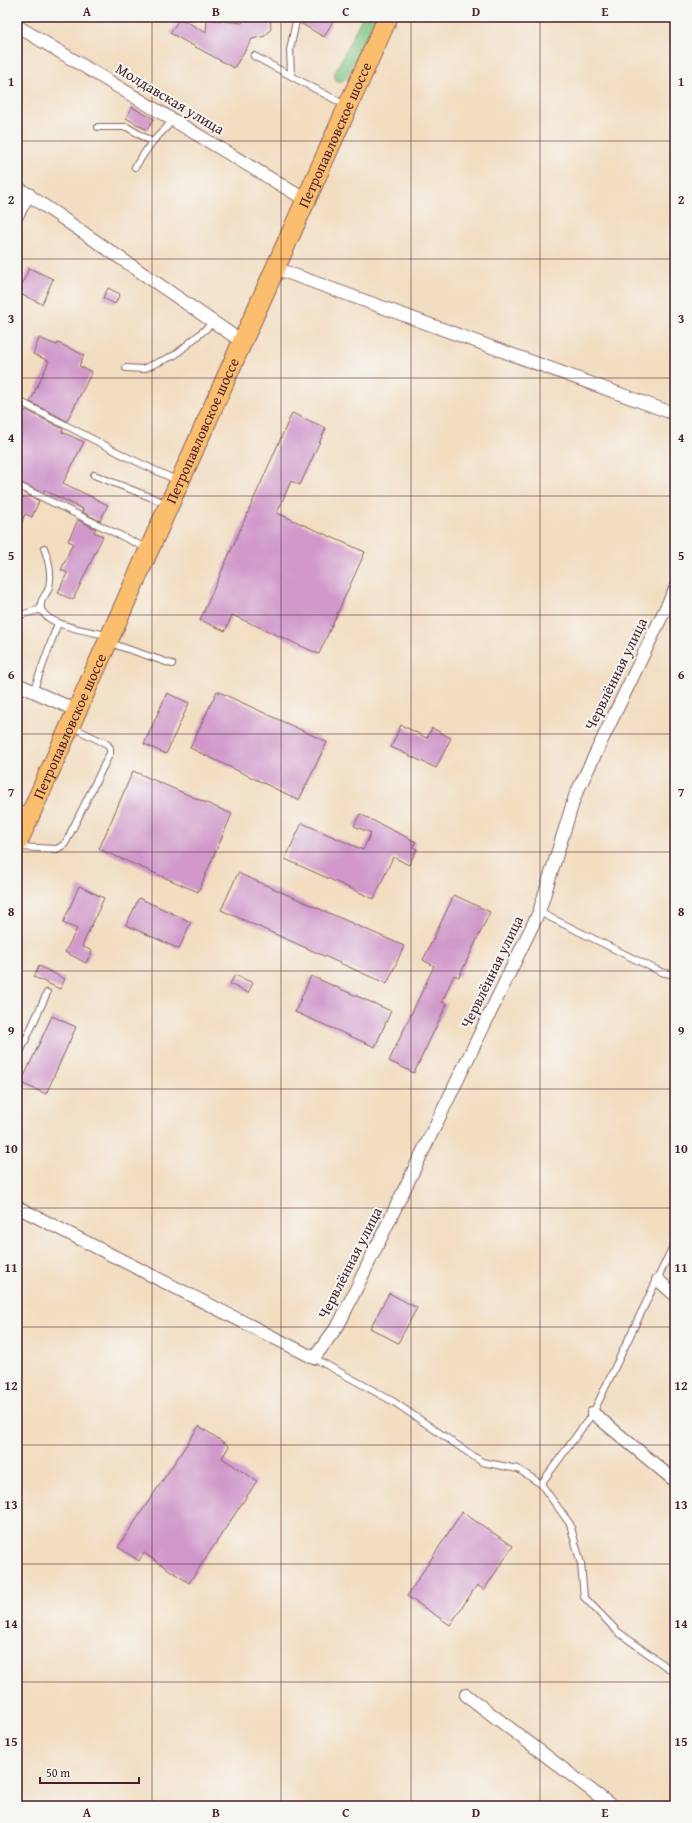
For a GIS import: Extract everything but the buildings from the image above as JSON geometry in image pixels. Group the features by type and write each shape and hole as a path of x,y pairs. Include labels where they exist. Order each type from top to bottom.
{"main road":[{"name":"Петропавловское шоссе","path":"17,844 24,811 74,719 241,341 388,17"}],"street":[{"name":"Молдавская улица","path":"17,26 306,200"},
{"path":"17,187 241,341"},
{"path":"17,216 29,194"},
{"path":"275,268 675,414"},
{"name":"Червлённая улица","path":"314,1358 339,1324 539,912 575,796 675,589"},
{"path":"17,684 33,692 74,719"},
{"path":"17,1207 314,1358"},
{"path":"658,1280 675,1295"},
{"path":"593,1413 675,1481"},
{"path":"466,1694 612,1806"}],"lane":[{"path":"291,75 290,50 296,21"},
{"path":"254,56 348,107"},
{"path":"135,167 152,142 172,119"},
{"path":"98,127 127,127 152,142"},
{"path":"126,368 143,370 175,355 214,322"},
{"path":"17,400 127,457 179,481"},
{"path":"94,475 169,505"},
{"path":"21,487 149,549"},
{"path":"44,548 51,564 48,589 41,604 41,609 46,615 58,624 110,639 172,664"},
{"path":"17,616 41,609"},
{"path":"33,692 58,624"},
{"path":"17,847 57,849 65,844 110,753 110,748 107,744 74,719"},
{"path":"539,912 661,972 675,975"},
{"path":"17,1059 47,993"},
{"path":"541,1484 593,1413 675,1242"},
{"path":"314,1358 394,1402 482,1462 518,1469 541,1484 570,1524 581,1564 584,1597 618,1632 675,1673"}],"green space":[{"path":"362,17 377,17 346,78 342,81 337,81 334,75"}]}
